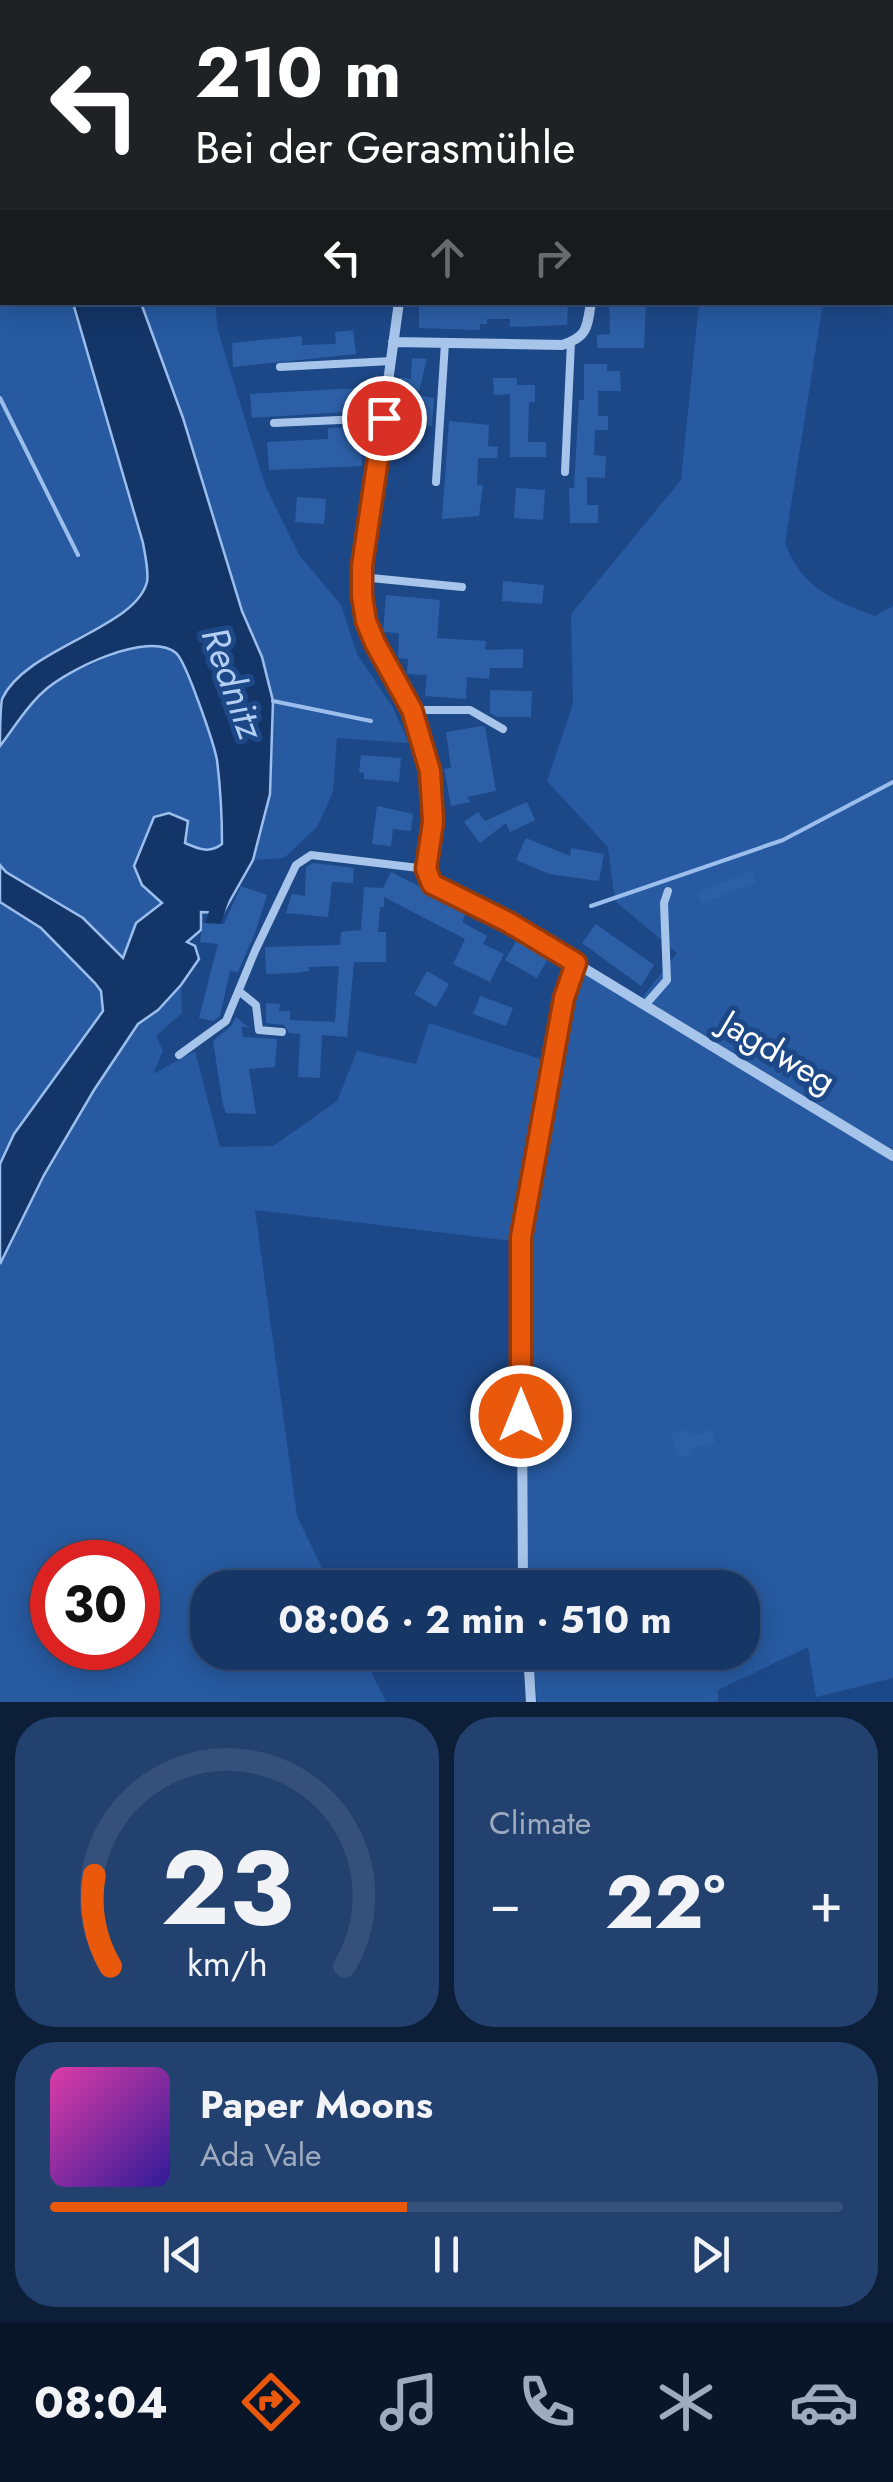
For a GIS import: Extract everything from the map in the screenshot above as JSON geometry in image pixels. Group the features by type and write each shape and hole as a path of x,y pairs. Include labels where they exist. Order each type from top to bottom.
{"street":[{"path":"399,305 361,577 366,621 412,710 430,771 433,822 426,869"},
{"path":"393,342 562,345 579,340 587,327 591,305"},
{"name":"Jagdweg","path":"426,869 432,884 508,922 634,996 893,1156"},
{"path":"523,1570 521,1237 564,998 576,963"},
{"path":"529,1670 531,1702"}],"lane":[{"path":"565,472 572,342"},
{"path":"436,482 446,343"},
{"path":"280,367 391,361"},
{"path":"274,424 384,418"},
{"path":"361,577 462,586"},
{"path":"412,710 470,710 503,729"},
{"path":"179,1055 226,1021 296,865 311,856 426,869"},
{"path":"646,1004 666,980 664,903 668,891"},
{"path":"240,992 256,1005 259,1030 282,1032"}],"shaded area":[{"path":"0,305 74,305 143,543 146,585 134,605 46,657 0,701"},
{"path":"142,305 215,305 218,331 265,485 299,555 341,605 357,654 392,706 409,743 337,738 333,792 317,827 284,858 253,860 270,794 262,657 242,611 183,418"},
{"path":"699,305 823,305 785,543 800,571 832,598 875,616 893,606 893,1678 816,1697 808,1647 760,1670 760,1570 527,1570 513,1241 255,1210 297,1516 323,1570 190,1570 190,1670 370,1670 386,1702 0,1702 0,1264 44,1175 94,1090 140,1024 181,985 182,1013 156,1036 163,1051 153,1074 195,1051 220,1147 273,1146 337,1101 357,1051 416,1064 429,1023 544,1060 577,966 642,998 677,953 615,901 608,847 547,781 573,704 571,614 681,480"},
{"path":"158,645 176,653 186,668 217,758 222,844 208,850 185,843 142,885 162,903 136,923 123,959 83,918 0,865 0,746 52,684 127,649"},
{"path":"0,902 41,928 95,983 101,991 103,1011 14,1134 0,1164"},
{"path":"534,1670 760,1670 718,1690 718,1702 537,1702"}],"water":[{"name":"Rednitz","path":"74,305 142,305 183,418 242,611 262,657 273,701 270,794 253,860 223,913 201,912 201,930 187,942 195,946 199,959 158,1010 138,1024 94,1090 44,1175 0,1264 0,1164 14,1134 103,1011 101,991 95,983 41,928 0,902 0,865 83,918 123,958 136,923 162,903 142,885 134,866 154,817 169,813 188,821 185,843 195,847 208,850 222,844 215,751 181,659 163,647 128,649 70,673 37,698 0,746 2,699 15,681 33,665 123,613 138,598 147,582 143,543"}],"building":[{"path":"419,305 568,305 567,325 510,327 510,319 487,319 487,324 480,324 480,330 419,328"},
{"path":"609,305 646,305 644,348 597,348 597,335 610,334"},
{"path":"353,330 356,354 233,367 232,343 302,336 302,345 336,344 335,332"},
{"path":"412,358 427,359 418,395 434,398 432,426 412,424 407,453 390,450 394,424 400,425 403,404 396,403 400,377 411,379"},
{"path":"584,364 607,364 607,371 620,371 621,391 598,391 598,416 608,416 608,430 595,430 594,455 606,456 605,478 587,477 587,505 598,505 598,523 570,523 569,488 574,488"},
{"path":"493,378 517,378 517,385 535,385 535,402 529,402 528,442 546,442 546,457 510,457 510,394 494,395"},
{"path":"360,388 362,411 252,418 250,394"},
{"path":"449,421 489,425 488,446 498,447 497,458 478,458 477,485 483,485 479,516 442,519"},
{"path":"360,427 362,466 269,470 267,442 328,439 328,428"},
{"path":"516,488 545,490 543,520 514,518"},
{"path":"297,497 326,499 324,524 295,522"},
{"path":"503,581 544,585 542,604 502,601"},
{"path":"386,595 440,600 437,638 486,641 485,650 523,649 523,668 490,668 489,679 467,677 466,699 425,696 427,675 407,674 408,659 398,658 399,633 383,632"},
{"path":"490,690 532,691 531,717 497,717 490,713"},
{"path":"482,726 496,791 467,797 471,802 451,806 444,769 451,768 446,732"},
{"path":"361,755 401,758 399,782 364,779 364,773 359,772"},
{"path":"527,802 535,820 510,832 506,823 480,843 464,822 478,812 485,821"},
{"path":"377,806 413,814 411,831 393,829 391,846 372,844"},
{"path":"526,838 570,856 571,848 604,854 599,881 549,874 516,860"},
{"path":"313,863 354,868 353,883 332,882 328,917 286,913 292,894 305,896 306,867"},
{"path":"751,871 756,882 701,904 696,893"},
{"path":"391,872 467,911 462,922 487,936 483,944 504,954 490,982 453,964 465,939 384,897 378,932 386,932 386,962 354,962 347,1037 322,1035 320,1078 298,1077 300,1034 289,1033 284,1025 266,1023 266,1003 280,1004 279,1011 290,1011 290,1020 335,1022 339,966 266,974 265,947 340,945 341,932 361,930 364,887 383,888"},
{"path":"241,886 267,895 255,933 238,972 230,971 220,1016 213,1021 199,1018 218,944 200,942 203,923 224,924"},
{"path":"596,924 654,965 641,986 582,943"},
{"path":"518,938 549,957 537,978 505,960"},
{"path":"427,971 449,984 436,1007 414,994"},
{"path":"480,996 513,1008 506,1026 473,1014"},
{"path":"236,1017 249,1028 241,1026 243,1037 277,1039 275,1067 249,1069 256,1114 226,1113 223,1105 213,1041"},
{"path":"687,1430 688,1436 712,1430 715,1443 691,1449 692,1454 677,1458 671,1434"}],"waterway":[{"path":"0,398 78,555"},
{"name":"Rednitz","path":"273,701 371,721"},
{"path":"591,906 783,840 893,782"},
{"path":"213,923 223,894"}],"route":[{"path":"384,418 362,566 362,596 366,621 412,710 430,771 433,822 426,869 432,884 508,922 576,963 564,998 521,1237 521,1416"}]}
